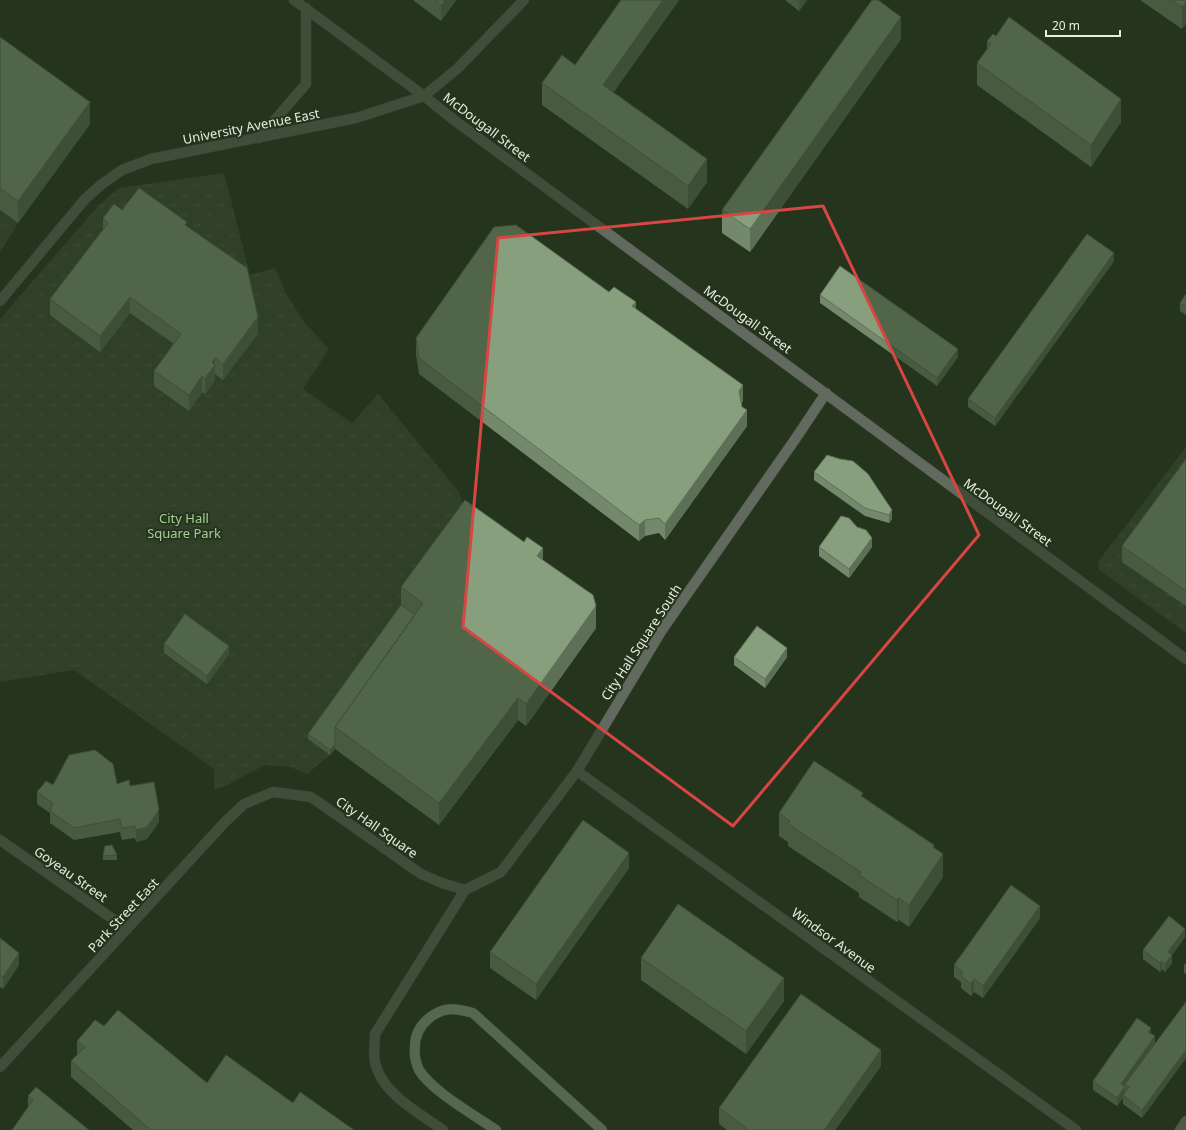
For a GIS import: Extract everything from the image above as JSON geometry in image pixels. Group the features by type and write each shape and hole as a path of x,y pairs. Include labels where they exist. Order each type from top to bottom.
{"main road":[{"path":"496,1130 437,1089 427,1080 419,1068 414,1051 418,1033 422,1024 443,1010 458,1008 473,1013 602,1130"},
{"path":"1180,1130 1186,1122"}],"street":[{"name":"McDougall Street","path":"294,0 454,120 1186,659"},
{"name":"University Avenue East","path":"0,301 85,200 102,184 122,170 151,159 356,118 424,96 458,68 524,0"},
{"path":"259,138 306,84 306,8"},
{"name":"City Hall Square South","path":"465,890 501,872 577,771 662,630 826,393"},
{"name":"Windsor Avenue","path":"577,771 1076,1130"},
{"name":"City Hall Square","path":"273,792 311,797 420,874 465,890"},
{"name":"Park Street East","path":"0,1067 225,822 244,804 273,792"},
{"name":"Goyeau Street","path":"0,840 127,930"},
{"path":"443,1130 396,1097 380,1079 374,1061 375,1034 465,890"}],"highlighted area":[{"path":"823,206 979,535 733,826 463,627 498,238"}],"green space":[{"name":"City Hall Square Park","path":"224,173 250,275 275,268 286,293 304,322 329,349 303,389 352,423 378,394 459,492 466,511 465,522 308,738 330,755 307,774 290,767 265,765 227,785 214,790 214,769 74,670 0,682 0,319 98,206 119,188"},
{"path":"0,210 18,223 0,252"},
{"path":"1186,447 1186,633 1099,570 1098,562"}],"building":[{"path":"435,0 445,0 441,5"},
{"path":"621,0 663,0 603,85 707,159 688,186 542,83 562,55 575,65"},
{"path":"872,0 878,0 901,17 750,229 722,210"},
{"path":"1172,0 1186,0 1186,2 1182,7"},
{"path":"1009,17 1121,99 1091,145 977,63 991,44 987,41 993,34 996,36"},
{"path":"0,37 90,102 18,201 0,188"},
{"path":"139,188 187,222 185,225 247,268 258,317 223,364 215,358 212,362 215,365 205,378 202,376 189,395 154,371 181,334 130,297 100,336 50,299 108,223 103,218 114,204 122,210"},
{"path":"516,225 609,292 614,287 636,302 632,306 743,385 739,391 742,407 747,410 665,524 659,518 645,520 639,525 419,358 416,338 494,227"},
{"path":"1087,234 1114,253 995,418 968,399"},
{"path":"840,266 958,349 937,378 820,295"},
{"path":"1186,294 1186,307 1180,303"},
{"path":"827,455 853,461 868,474 892,510 889,515 865,508 814,472"},
{"path":"1186,459 1186,591 1122,546"},
{"path":"465,500 524,542 527,537 543,548 537,556 593,595 596,606 526,704 518,698 439,803 335,727 423,603 401,587"},
{"path":"841,516 849,518 857,527 866,530 872,538 849,569 819,547"},
{"path":"401,605 415,615 335,727 335,744 330,750 308,734"},
{"path":"185,614 229,646 207,676 164,644"},
{"path":"757,626 787,648 765,679 734,657"},
{"path":"95,750 113,764 117,784 129,780 130,786 154,782 159,810 147,827 136,830 135,826 122,828 120,819 74,828 50,811 53,803 37,792 46,781 53,785 69,755"},
{"path":"814,761 863,793 861,796 934,845 933,847 943,854 909,905 899,898 897,900 859,875 861,872 788,824 790,821 779,813"},
{"path":"583,820 629,853 536,984 490,952"},
{"path":"112,845 117,855 103,856 105,846"},
{"path":"1011,885 1040,906 983,986 974,979 971,984 961,976 963,972 954,965"},
{"path":"678,904 784,978 746,1031 641,958"},
{"path":"1169,916 1185,929 1168,952 1172,955 1165,964 1162,961 1160,963 1143,950"},
{"path":"0,938 19,953 3,977 0,975"},
{"path":"801,994 881,1050 824,1130 749,1130 719,1108"},
{"path":"1186,1002 1186,1050 1142,1110 1123,1095 1129,1087 1125,1084"},
{"path":"118,1010 207,1083 226,1055 293,1103 300,1092 354,1130 151,1130 71,1061 85,1047 77,1041 95,1020 104,1026"},
{"path":"1137,1018 1151,1028 1148,1032 1155,1036 1121,1084 1125,1087 1117,1098 1093,1081"},
{"path":"36,1087 89,1130 12,1130 33,1100 28,1096"}]}
